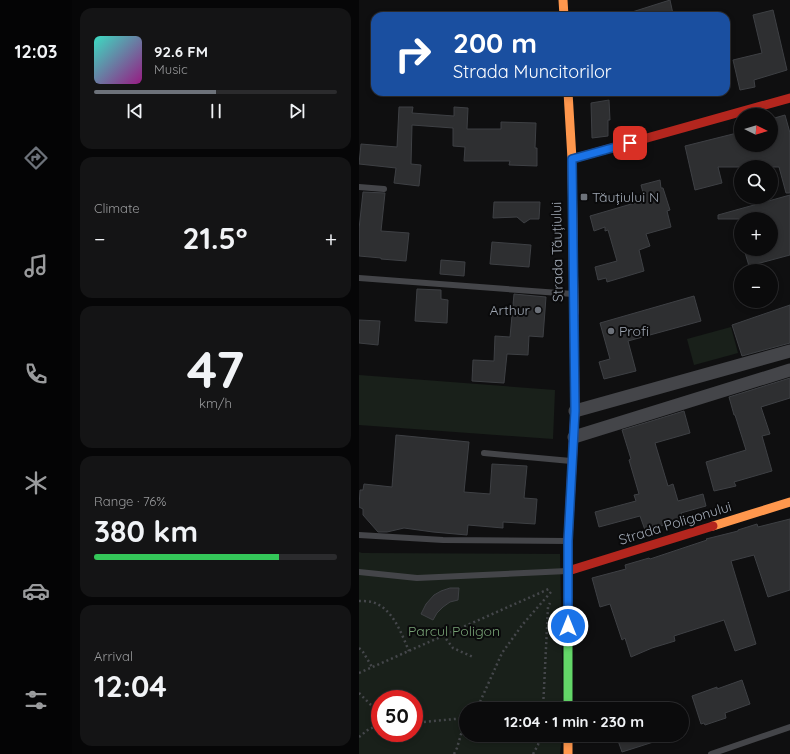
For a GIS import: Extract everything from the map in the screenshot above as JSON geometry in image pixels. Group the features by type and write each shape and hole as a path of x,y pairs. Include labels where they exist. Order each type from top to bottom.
{"main road":[{"path":"563,0 564,12"},
{"name":"Strada Tăuțiului","path":"568,96 572,159 575,411 568,541 568,702"},
{"path":"572,159 790,98"},
{"name":"Strada Poligonului","path":"569,571 790,502"},
{"path":"568,742 568,754"}],"street":[{"path":"575,411 790,351"},
{"path":"574,437 790,370"}],"lane":[{"path":"359,187 383,189"},
{"path":"359,278 573,294"},
{"path":"484,453 573,461"},
{"path":"359,535 443,540 568,541"},
{"path":"359,572 417,578 569,571"},
{"path":"711,754 790,727"}],"path":[{"path":"359,673 557,586 523,624 502,653 480,702"},
{"path":"543,702 548,607 551,600"},
{"path":"359,601 371,602 382,606 391,614 409,651"},
{"path":"443,635 453,648 473,657"},
{"path":"359,648 372,667"},
{"path":"359,693 371,705"},
{"path":"423,722 459,718"},
{"path":"359,737 371,728"},
{"path":"454,754 459,741"},
{"path":"533,754 539,742"}],"green space":[{"path":"731,327 738,353 694,365 687,339"},
{"path":"359,375 555,390 553,439 359,425"},
{"name":"Parcul Poligon","path":"359,552 560,554 563,702 459,702 459,742 561,742 560,754 359,754"}],"building":[{"path":"670,0 673,12 632,12"},
{"path":"773,10 787,70 754,80 755,87 740,90 733,60 762,53 753,15"},
{"path":"609,100 610,120 608,120 608,136 592,138 591,103"},
{"path":"399,107 413,107 412,113 454,116 454,107 468,108 467,129 501,129 501,122 536,123 535,148 537,148 537,166 509,165 510,161 464,161 465,147 453,146 453,128 412,125 411,164 421,165 419,186 394,183 396,168 359,164 361,144 397,147"},
{"path":"785,115 790,133 790,193 786,193 778,167 778,160 734,160 734,167 718,167 722,183 695,190 685,146 734,134 734,152 778,152 778,117"},
{"path":"660,180 661,188 663,188 670,210 667,211 671,227 646,234 650,246 639,250 644,271 607,282 606,278 598,280 595,267 617,261 608,230 605,231 605,227 594,231 590,216 645,200 641,185"},
{"path":"363,192 385,193 381,231 409,233 406,261 359,256 359,229"},
{"path":"790,195 790,255 756,264 748,264 746,256 778,256 778,212 734,212 734,219 718,219 718,215 758,204 778,204 778,198"},
{"path":"494,202 540,202 539,219 530,219 524,223 517,217 493,218"},
{"path":"492,242 531,245 529,267 490,264"},
{"path":"441,260 465,262 464,276 440,274"},
{"path":"417,289 441,290 441,299 448,300 447,323 415,321"},
{"path":"514,294 546,297 543,337 529,336 528,355 507,354 504,383 472,381 473,360 494,361 495,336 510,337"},
{"path":"694,296 701,321 628,341 636,371 604,379 599,362 610,359 600,323"},
{"path":"790,305 790,343 742,356 732,325"},
{"path":"359,320 380,321 378,345 359,343"},
{"path":"790,378 790,398 761,407 770,434 762,436 772,471 734,482 736,486 714,491 706,462 746,450 729,397"},
{"path":"684,411 690,433 655,443 668,486 673,484 678,501 703,494 706,506 681,513 683,520 645,530 640,516 599,527 595,512 636,501 634,495 639,494 629,460 631,459 622,430"},
{"path":"396,435 469,442 464,492 490,494 492,464 527,466 524,498 537,499 535,524 503,522 503,528 468,525 467,535 404,528 387,532 378,532 363,515 363,509 359,507 360,490 363,490 364,484 392,487"},
{"path":"790,519 790,590 768,597 754,555 731,561 756,644 735,651 724,620 674,636 675,641 652,648 631,657 625,638 622,640 610,604 600,607 592,578 626,569 625,565 649,558 650,559 707,540 706,539 738,531 757,524 758,527"},
{"path":"450,588 459,588 458,600 450,602 443,607 433,620 421,614 426,604 434,595"},
{"path":"742,680 750,704 725,713 726,718 705,725 704,723 701,724 692,696"},
{"path":"618,742 653,742 622,752"}],"traffic: fast":[{"path":"568,638 568,702"}],"traffic: slow":[{"path":"563,0 564,12"},
{"path":"568,96 572,159 574,313"},
{"path":"713,526 790,502"},
{"path":"568,742 568,754"}],"traffic: jam":[{"path":"572,159 790,98"},
{"path":"568,638 568,541 575,411 574,313"},
{"path":"568,571 713,526"}],"place":[{"name":"Tăuțiului N","path":"584,197"},
{"name":"Arthur","path":"538,310"},
{"name":"Profi","path":"611,331"}],"route":[{"path":"568,626 568,541 575,411 572,159 630,143"}]}
